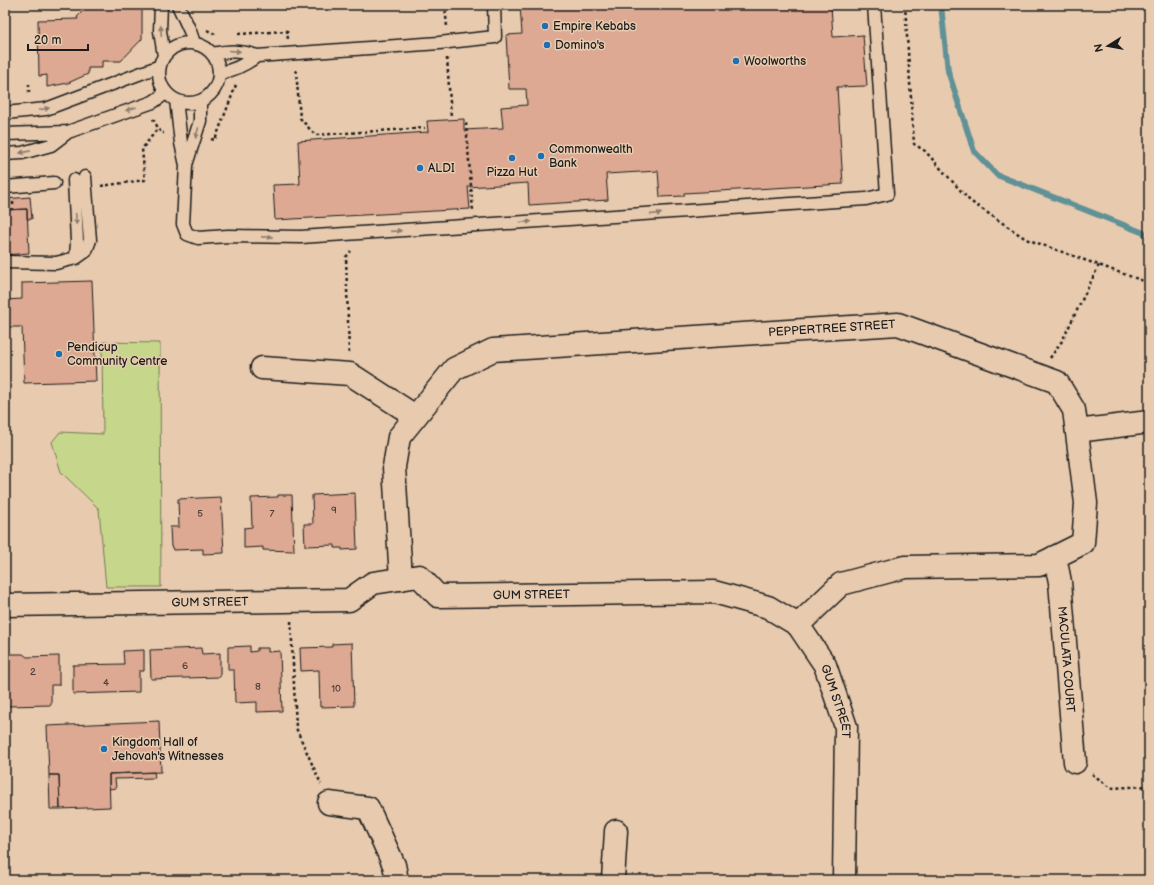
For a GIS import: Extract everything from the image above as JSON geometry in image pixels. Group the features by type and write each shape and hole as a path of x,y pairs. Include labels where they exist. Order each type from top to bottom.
{"street":[{"name":"PEPPERTREE STREET","path":"401,579 394,467 399,436 454,369 493,350 898,324 1057,382 1074,410 1086,502 1083,542 1039,565 904,567 841,584 798,625"},
{"path":"262,368 350,374 415,416"},
{"path":"1077,431 1149,422"},
{"name":"MACULATA COURT","path":"1055,557 1060,582 1075,762"},
{"name":"GUM STREET","path":"5,605 349,600 373,583 419,576 438,596 714,592 768,607 798,625 826,665 846,727 844,880"},
{"path":"330,803 368,808 394,865 397,880"},
{"path":"613,880 616,831"}],"lane":[{"path":"5,113 46,109 162,61 178,45 194,43 201,45 212,54 217,63 219,73 213,90 200,101 184,103 171,96 161,85 159,75 162,61 160,31 161,5"},
{"path":"178,5 194,43"},
{"path":"212,54 228,51 246,52 257,56 447,43 495,37 494,5"},
{"path":"171,96 186,165 183,224 187,234 198,238 228,236 301,237 866,200 887,194 874,5"},
{"path":"219,73 230,72 248,63 257,56"},
{"path":"5,134 68,132 171,96"},
{"path":"186,165 200,121 200,101"},
{"path":"5,154 22,153 51,145 68,132"},
{"path":"5,262 56,263 76,258 80,179"},
{"path":"5,187 54,183"}],"path":[{"path":"445,5 451,117"},
{"path":"905,5 914,144 925,151 970,201 1026,239 1149,283"},
{"path":"205,29 215,36 223,35"},
{"path":"237,34 287,31 290,68 296,67 300,118 315,135 425,128"},
{"path":"196,137 215,140 237,81"},
{"path":"150,115 161,133 180,135"},
{"path":"13,199 13,210"},
{"path":"1037,375 1062,341 1100,265"},
{"path":"290,601 296,728 330,803"},
{"path":"1075,762 1111,788 1149,786"}],"green space":[{"path":"102,342 160,343 161,587 106,587 99,509 61,472 52,442 60,432 103,434"}],"building":[{"path":"89,5 142,5 142,39 121,61 102,61 102,68 88,68 88,74 68,83 47,87 47,75 39,76 38,20 78,19 77,17 86,8 89,9"},
{"path":"520,5 831,5 833,37 863,35 867,86 837,87 843,184 684,193 684,196 660,197 658,171 606,174 608,200 529,205 528,183 468,187 470,209 275,220 273,185 300,184 298,141 428,132 427,121 464,119 464,130 503,128 501,107 527,105 526,89 509,89 506,35 522,34"},
{"path":"30,197 32,219 27,219 27,209 5,210 5,199"},
{"path":"27,209 29,253 5,255 5,210"},
{"name":"Pendicup Community Centre","path":"92,281 96,381 24,383 22,327 5,327 5,300 22,299 22,283"},
{"path":"355,493 357,549 342,550 342,548 335,548 335,545 305,546 304,524 313,524 312,495"},
{"path":"278,495 292,495 294,551 263,550 263,547 244,548 244,528 252,527 251,498 278,497"},
{"path":"221,497 224,553 203,554 203,549 173,550 171,547 170,527 179,527 178,499"},
{"path":"352,643 354,706 320,707 319,670 301,671 300,648 332,647 332,644"},
{"path":"250,646 250,652 257,651 257,648 268,648 268,652 280,651 282,711 257,712 257,702 235,703 234,670 228,670 228,647"},
{"path":"201,648 202,654 220,653 220,677 151,679 150,650"},
{"path":"144,650 144,671 139,671 139,692 73,694 73,665 124,664 123,651"},
{"path":"6,654 23,654 27,657 59,656 59,685 51,685 51,705 7,706"},
{"name":"Kingdom Hall of Jehovah's Witnesses","path":"159,721 161,772 109,774 110,807 60,809 59,775 49,775 47,726"},
{"path":"154,772 155,778 115,779 116,788 109,789 109,774"},
{"path":"49,775 59,775 60,809 50,809"}],"waterway":[{"path":"941,5 948,71 974,151 997,175 1149,235"}],"place":[{"name":"Empire Kebabs","path":"545,26"},
{"name":"Domino's","path":"547,45"},
{"name":"Woolworths","path":"736,61"},
{"name":"Commonwealth Bank","path":"541,156"},
{"name":"Pizza Hut","path":"512,158"},
{"name":"ALDI","path":"420,168"},
{"name":"Pendicup Community Centre","path":"59,354"},
{"name":"Kingdom Hall of Jehovah's Witnesses","path":"104,749"}]}
